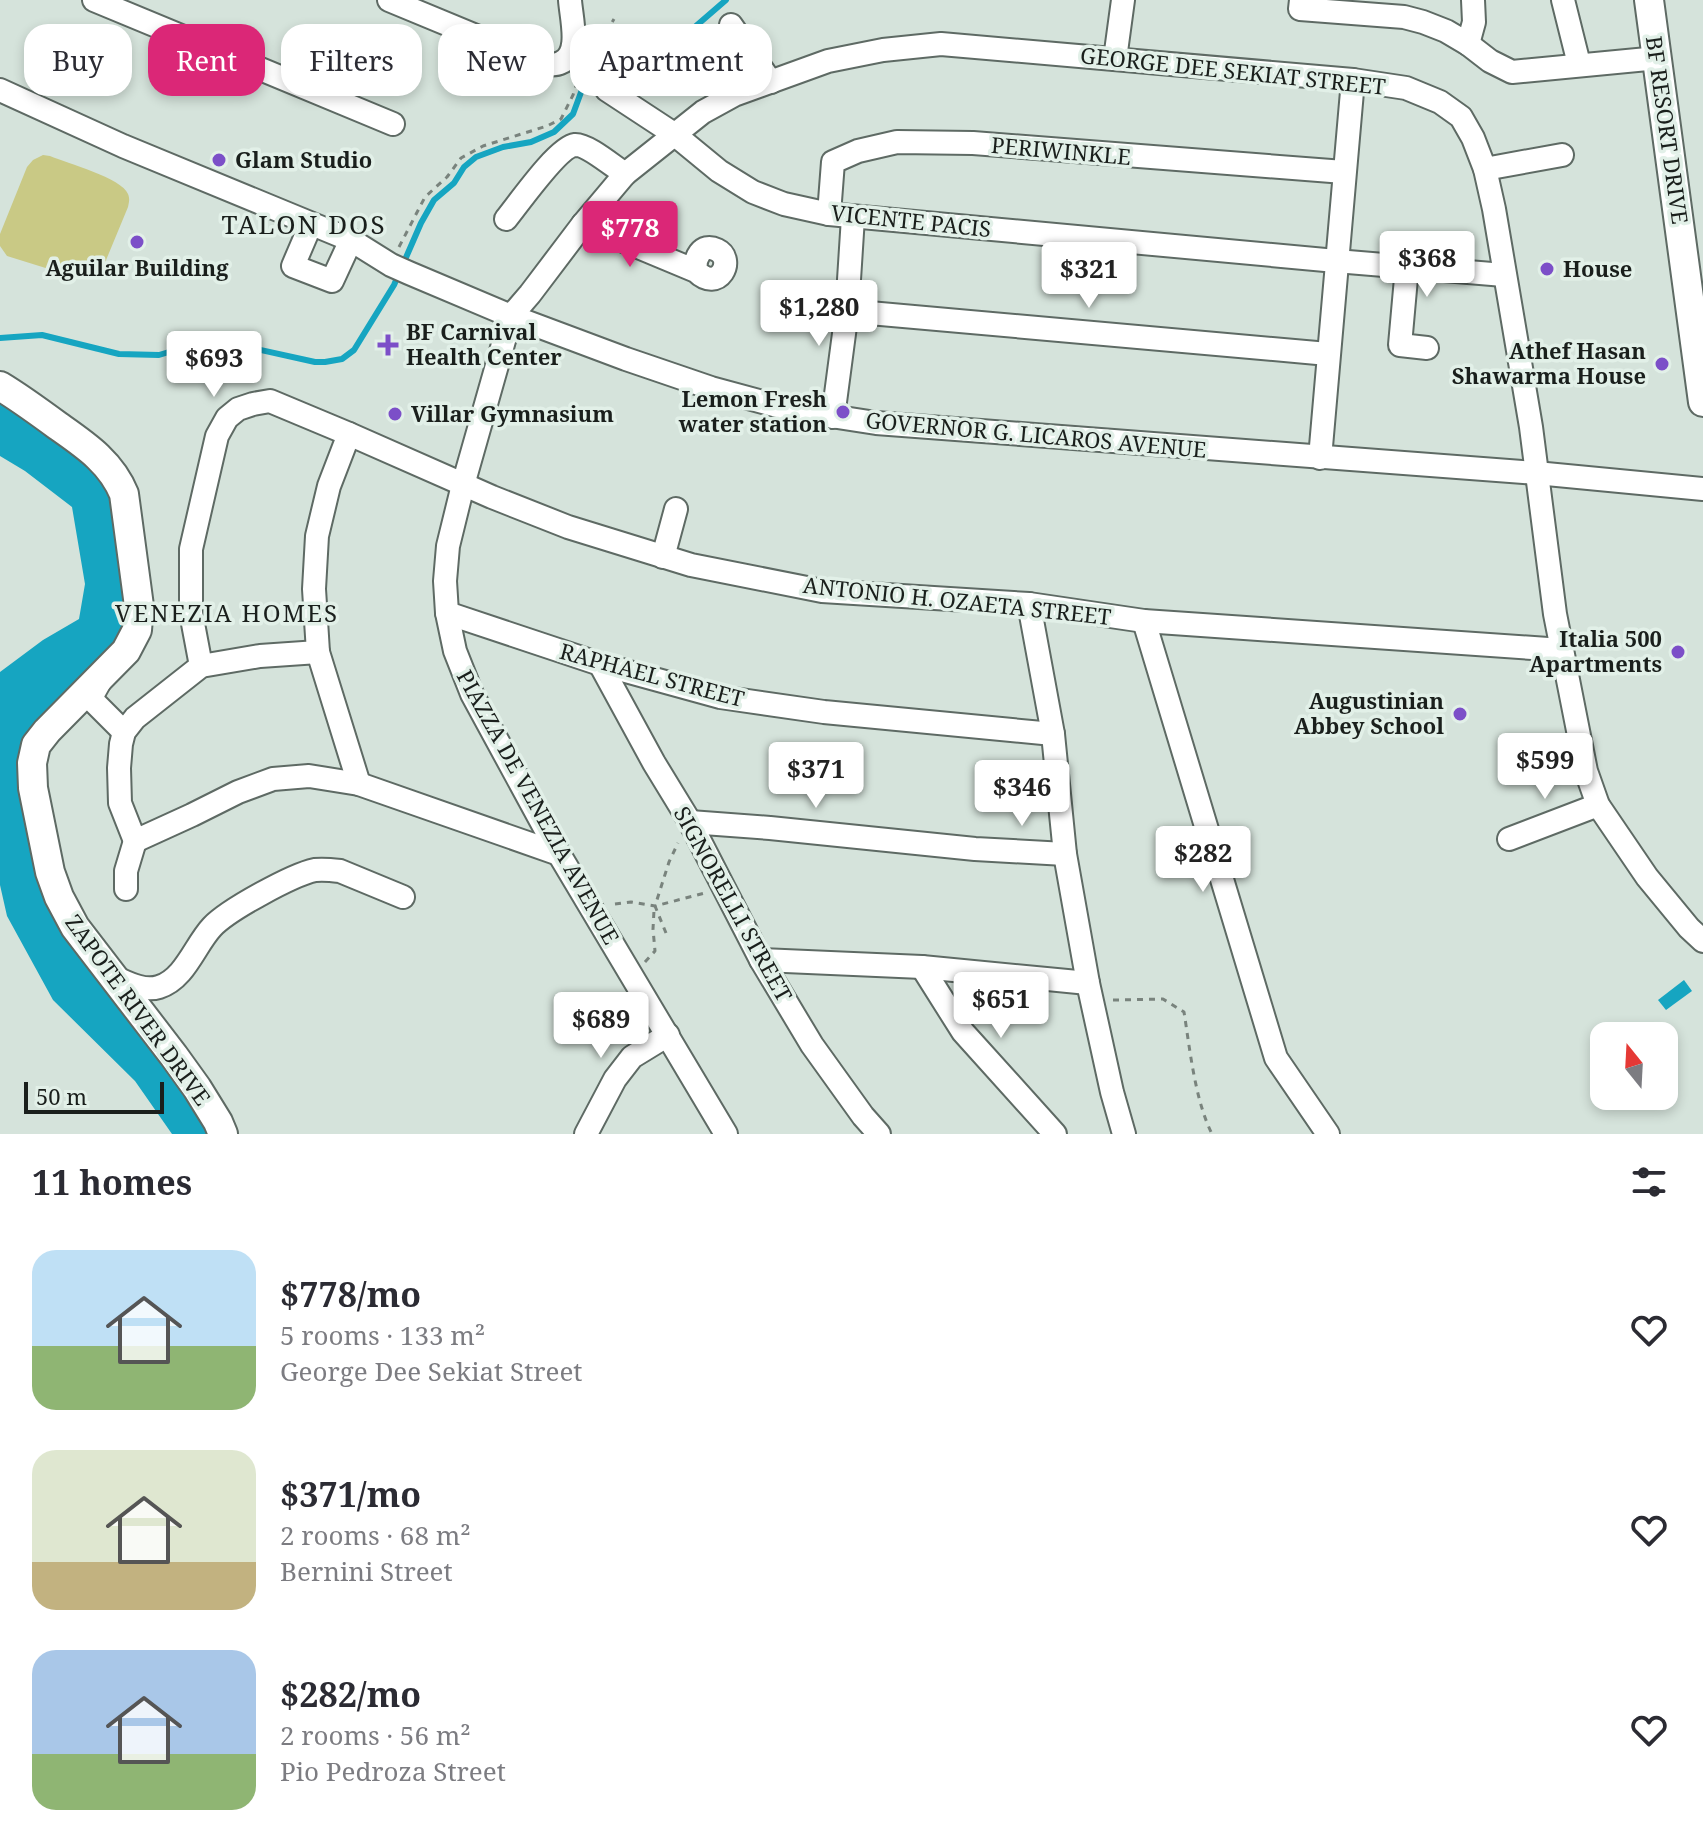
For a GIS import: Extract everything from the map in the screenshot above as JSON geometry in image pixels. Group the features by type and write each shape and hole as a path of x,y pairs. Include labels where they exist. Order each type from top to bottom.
{"main road":[{"name":"BF RESORT DRIVE","path":"1649,0 1703,402"},
{"name":"ZAPOTE RIVER DRIVE","path":"0,386 89,448 118,479 124,494 139,619 133,641 126,651 36,745 32,763 37,814 50,872 75,927 197,1088 223,1134"}],"street":[{"path":"94,0 140,9 393,124"},
{"path":"389,0 433,9 546,65 561,63 570,56 574,44 570,0"},
{"path":"1115,59 1123,0"},
{"path":"1301,0 1300,9 1405,8 1423,22 1446,31 1512,72 1658,58"},
{"path":"1468,44 1474,22 1473,0"},
{"path":"1563,0 1579,64"},
{"name":"GEORGE DEE SEKIAT STREET","path":"772,82 828,61 941,44 1353,80 1406,88 1440,102 1461,117 1485,169 1531,427 1555,614 1586,771 1598,805 1647,877 1703,941"},
{"path":"1320,458 1353,80"},
{"name":"GOVERNOR G. LICAROS AVENUE","path":"0,90 123,146 351,240 398,268 511,316 711,388 792,410 876,423 1536,473 1703,489"},
{"name":"VICENTE PACIS","path":"616,96 753,192 784,204 829,214 1504,275"},
{"name":"GEORGE DEE SEKIAT STREET","path":"511,316 625,174 703,112 732,96"},
{"name":"PERIWINKLE","path":"829,214 833,162 858,151 897,142 973,143 1344,172"},
{"path":"506,219 553,160 575,145 584,146 625,174"},
{"path":"1485,169 1562,155"},
{"path":"833,417 847,311 853,217"},
{"path":"311,224 293,266 332,281 351,240"},
{"path":"583,224 696,271"},
{"path":"1407,267 1400,345 1427,348"},
{"path":"847,311 1328,354"},
{"name":"PIAZZA DE VENEZIA AVENUE","path":"511,316 448,546 445,581 447,613 455,651 472,694 559,854 726,1134"},
{"name":"ANTONIO H. OZAETA STREET","path":"201,666 191,613 191,549 217,436 227,418 238,409 270,401 568,527 691,565 822,591 1029,604 1144,621 1562,650"},
{"path":"349,434 329,486 317,536 314,589 318,652 359,784"},
{"path":"663,557 676,509"},
{"path":"1029,604 1053,734 1065,854 1090,992 1124,1134"},
{"name":"RAPHAEL STREET","path":"447,613 600,664 720,697 824,712 1053,734"},
{"path":"1144,621 1276,1058 1328,1134"},
{"path":"126,889 126,871 135,841 120,803 119,768 124,732 135,718 201,666 260,656 318,652"},
{"name":"SIGNORELLI STREET","path":"600,664 690,822 761,960 812,1045 879,1134"},
{"path":"103,677 93,694 94,702 124,732"},
{"path":"135,841 238,792 273,779 309,776 359,784 559,854"},
{"path":"1509,839 1598,805"},
{"path":"690,822 975,849 1065,854"},
{"path":"111,976 147,988 162,986 191,959 218,921 279,885 314,871 340,871 403,897"},
{"path":"761,960 922,967 1090,992"},
{"path":"922,967 963,1032 1055,1134"},
{"path":"586,1134 615,1079 632,1057 668,1035"}],"path":[{"path":"611,24 614,19"},
{"path":"398,268 409,225 425,197 447,177 461,158 483,146 555,123 565,114 572,96"},
{"path":"631,973 655,951 655,906 669,862 690,822"},
{"path":"591,908 631,902 655,906 723,887"},
{"path":"655,906 666,933"},
{"path":"1090,992 1163,999 1184,1012 1195,1076 1212,1134"}],"shaded area":[{"path":"43,155 116,182 128,194 128,207 104,265 92,276 81,279 7,256 0,246 0,234 27,167"}],"water":[{"path":"0,399 49,430 114,488 131,643 28,740 39,871 217,1134 172,1134 135,1081 53,1000 7,916 0,885 0,672 43,640 79,619 85,584 72,507 0,456"},
{"path":"1684,980 1692,991 1666,1010 1658,1000"}],"waterway":[{"path":"0,338 42,335 119,354 159,355 202,342 238,345 315,362 342,359 354,350 394,285 434,200 454,183 464,167 476,157 503,147 531,142 554,132 573,114 587,76 602,49 617,37 656,45 674,45 726,0"}],"place":[{"name":"Glam Studio","path":"219,160"},
{"name":"Aguilar Building","path":"137,242"},
{"name":"House","path":"1547,269"},
{"name":"BF Carnival Health Center","path":"388,345"},
{"name":"Athef Hasan Shawarma House","path":"1662,364"},
{"name":"Lemon Fresh water station","path":"843,412"},
{"name":"Villar Gymnasium","path":"395,414"},
{"name":"Italia 500 Apartments","path":"1678,652"},
{"name":"Augustinian Abbey School","path":"1460,714"}],"district":[{"name":"TALON DOS","path":"304,225"},
{"name":"VENEZIA HOMES","path":"227,614"}]}
